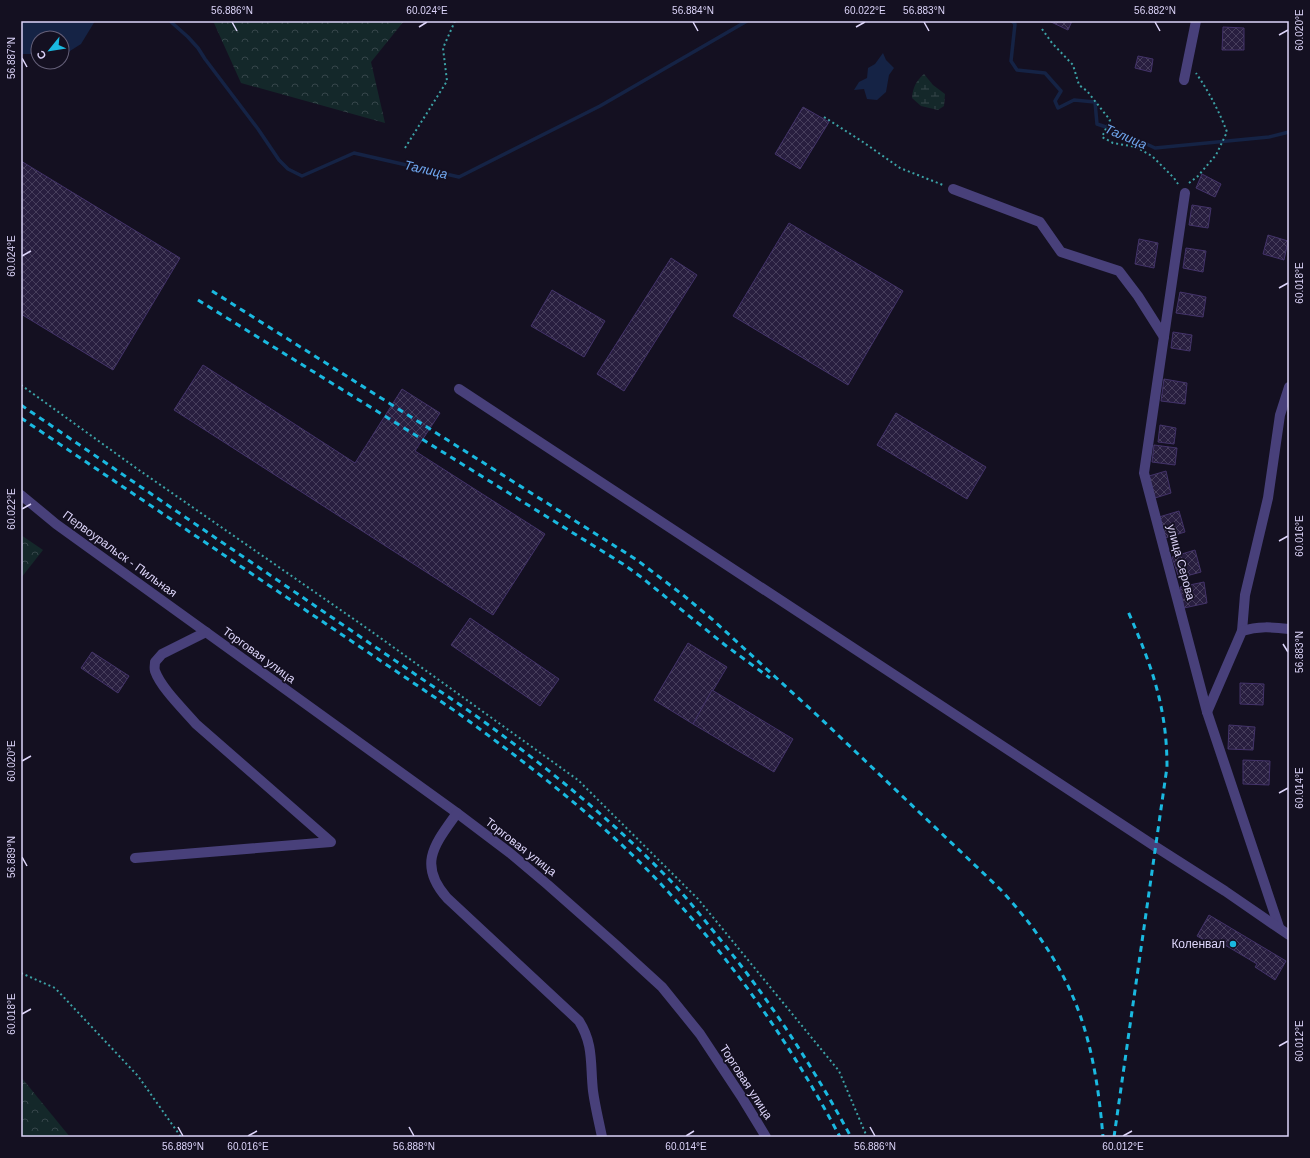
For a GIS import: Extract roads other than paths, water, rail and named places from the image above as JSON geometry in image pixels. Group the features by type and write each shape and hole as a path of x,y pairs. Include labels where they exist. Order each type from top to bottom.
{"street":[{"path":"1184,80 1196,21"},
{"path":"953,189 1040,222 1062,252 1119,271 1138,296 1164,337"},
{"name":"улица Серова","path":"1184,193 1144,473 1207,712 1279,927"},
{"path":"1207,712 1242,631 1245,595 1268,498 1280,415 1289,387"},
{"path":"459,389 1289,935"},
{"name":"Первоуральск - Пильная","path":"21,495 56,524 206,632"},
{"path":"1242,631 1252,628 1266,627 1289,629"},
{"path":"135,858 331,842 196,724 164,686 155,671 154,662 162,654 206,632"},
{"name":"Торговая улица","path":"206,632 510,853 621,949 662,987 704,1040 766,1137"},
{"path":"457,813 437,841 433,852 431,864 433,875 438,887 447,898 579,1021 586,1031 602,1137"}],"water":[{"path":"21,21 95,21 81,44 70,51 70,30 30,30 30,54 21,54"},
{"path":"883,53 886,60 894,68 889,75 886,92 877,100 867,99 864,89 854,90 859,82 867,78 868,68 875,64"}],"waterway":[{"name":"Талица","path":"170,21 198,48 279,160 288,169 302,176 354,153 459,177 600,106 747,21"},
{"name":"Талица","path":"1012,21 1015,24 1011,61 1017,70 1045,73 1061,91 1055,101 1058,108 1074,100 1095,102 1097,124 1121,132 1155,148 1269,137 1289,132"}],"railway":[{"path":"212,291 637,560 713,620 818,716 1000,889 1022,914 1041,940 1059,968 1080,1014 1094,1066 1103,1137"},
{"path":"198,300 623,564 725,645 770,678"},
{"path":"21,405 469,711 545,768 618,830 671,882 738,961 790,1034 822,1085 851,1137"},
{"path":"21,418 458,713 542,777 596,822 622,845 671,895 719,951 784,1041 840,1137"},
{"path":"1114,1137 1167,767 1161,705 1150,667 1127,609"}],"place":[{"name":"Коленвал","path":"1233,944"}]}
